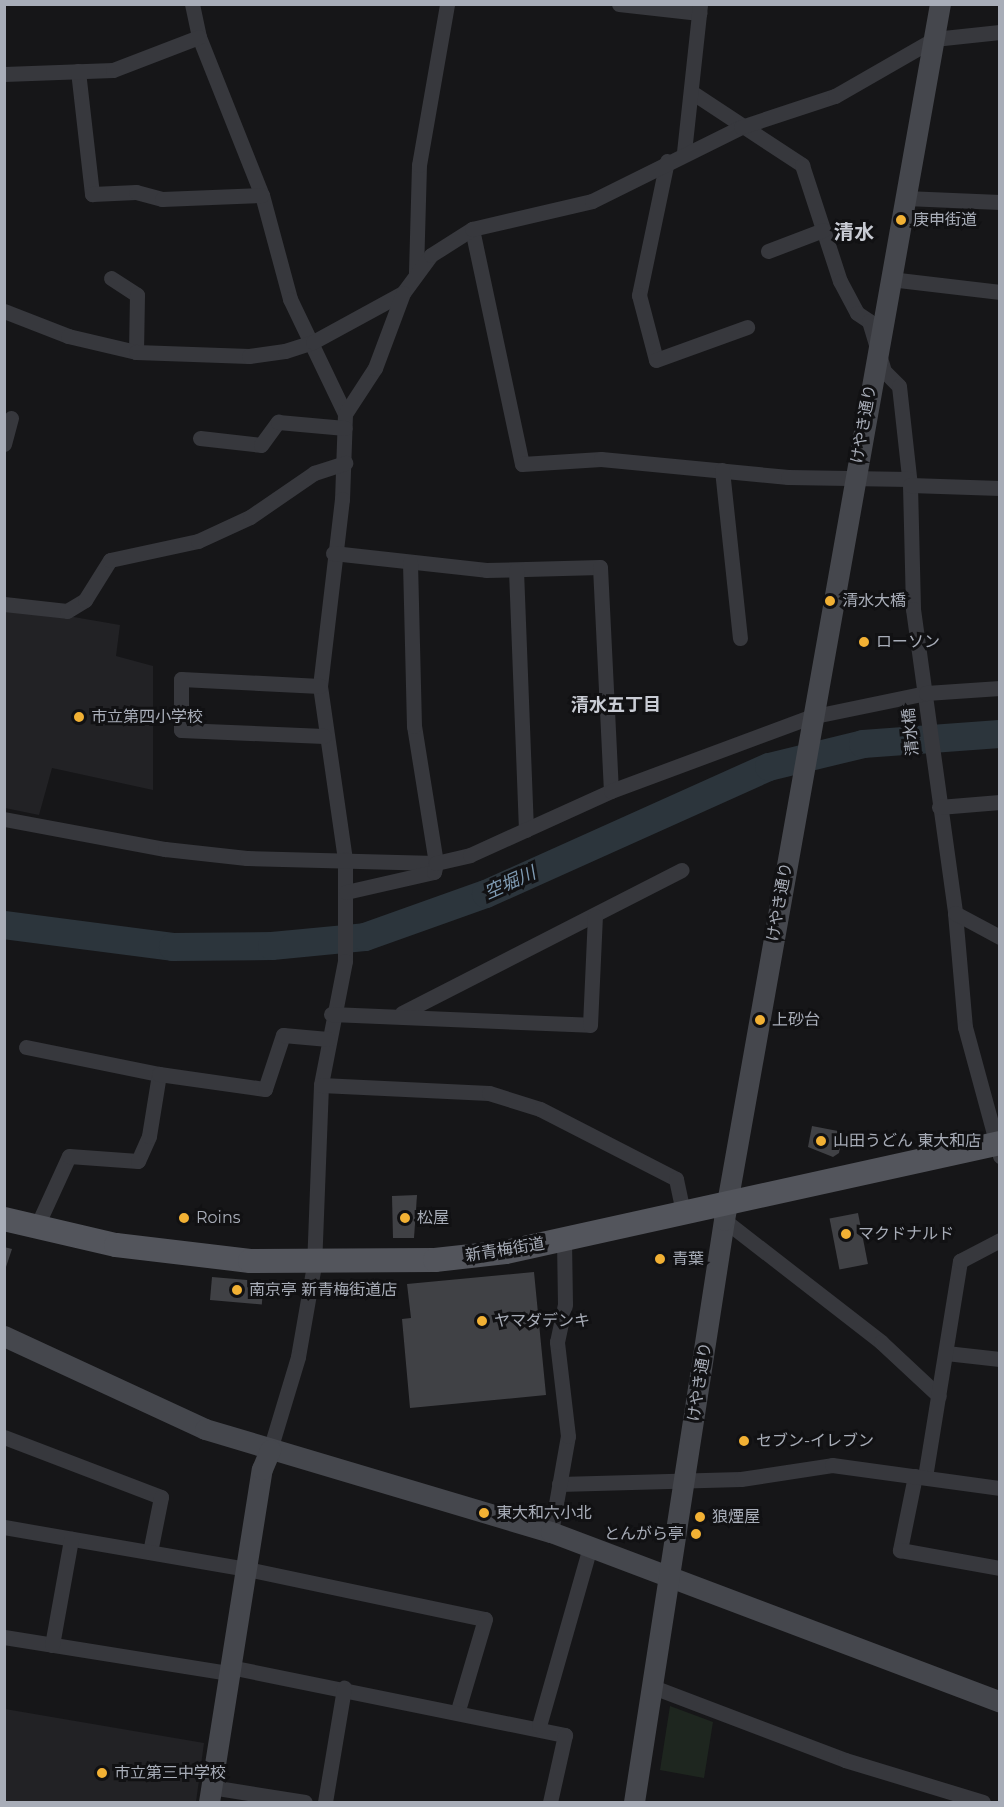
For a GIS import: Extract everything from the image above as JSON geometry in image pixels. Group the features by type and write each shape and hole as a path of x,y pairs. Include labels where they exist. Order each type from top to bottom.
{"main road":[{"name":"新青梅街道","path":"4,1219 36,1228 157,1251 314,1265 435,1260 564,1240 683,1212 726,1211 997,1148"}],"street":[{"path":"192,4 199,37 262,195 290,299 313,342 345,421 345,463 333,553 320,686 324,736 345,860 345,958 331,1014 321,1085 314,1265 298,1357 270,1450 262,1469 210,1795 305,1803"},
{"path":"416,272 419,165 447,4"},
{"path":"618,4 700,9 693,93 684,152"},
{"name":"けやき通り","path":"634,1803 653,1686 667,1578 726,1211 810,722 940,4"},
{"path":"345,421 375,368 403,293 416,272 430,255 472,229 592,201 684,152 741,127 835,96 934,39 999,32"},
{"path":"4,74 113,70 199,37"},
{"path":"78,71 92,194 136,192 162,199 262,195"},
{"name":"清水橋","path":"693,93 741,127 802,165 840,281 857,313 869,321 877,353 899,386 909,482 913,609 926,695 931,763 955,913 965,1027 997,1148"},
{"path":"667,161 639,295 656,360 747,327"},
{"path":"905,198 999,202"},
{"path":"472,229 522,464 602,459 722,470 999,488"},
{"path":"768,251 823,230"},
{"path":"111,278 137,295 136,351"},
{"path":"890,279 999,292"},
{"path":"4,311 68,336 136,351 249,356 313,342 403,293"},
{"path":"4,444 11,418"},
{"path":"200,438 261,445 278,422 345,421"},
{"path":"4,604 67,611 85,600 110,560 198,541 250,517 314,474 345,463"},
{"path":"722,470 740,638"},
{"path":"333,553 410,562 516,570 600,567 611,791"},
{"path":"346,894 434,872 436,863 414,726 410,562"},
{"path":"516,570 526,830"},
{"path":"320,686 181,679 181,730 324,736"},
{"path":"4,819 165,849 436,863 470,855 611,791 810,722 926,695 999,688"},
{"path":"939,807 999,802"},
{"path":"399,1015 595,916 630,892 681,870"},
{"path":"955,913 999,937"},
{"path":"331,1014 399,1015 590,1025 595,916"},
{"path":"26,1047 159,1074 265,1089 283,1035 327,1039"},
{"path":"36,1228 69,1156 138,1161 149,1136 159,1074"},
{"path":"321,1085 489,1093 540,1109 676,1179 683,1212"},
{"path":"726,1211 880,1342 939,1396"},
{"path":"551,1532 568,1436 557,1342 565,1304 564,1240"},
{"path":"999,1240 960,1261 939,1396 900,1550 999,1568"},
{"path":"4,1336 205,1429 551,1532 667,1578 999,1702"},
{"path":"946,1353 999,1359"},
{"path":"4,1437 161,1497 150,1552"},
{"path":"559,1484 741,1479 832,1465 999,1488"},
{"path":"4,1527 247,1569 485,1619 458,1710"},
{"path":"52,1645 71,1539"},
{"path":"539,1726 590,1546"},
{"path":"4,1637 344,1688 539,1726 565,1735 550,1803"},
{"path":"653,1686 846,1760 983,1803"},
{"path":"325,1803 344,1688"}],"shaded area":[{"name":"市立第四小学校","path":"4,605 120,625 116,656 153,666 153,790 52,768 39,815 5,808"},
{"path":"670,1706 713,1722 704,1778 660,1770"},
{"name":"市立第三中学校","path":"5,1709 204,1743 196,1802 5,1802"}],"building":[{"path":"812,1126 843,1132 839,1153 833,1157 808,1147"},
{"path":"417,1195 414,1238 393,1238 392,1196"},
{"path":"858,1213 868,1264 839,1270 830,1219"},
{"path":"4,1247 12,1249 5,1270 4,1270"},
{"path":"534,1272 546,1395 410,1408 402,1319 411,1318 407,1284"},
{"path":"212,1277 264,1282 262,1304 210,1300"}],"waterway":[{"name":"空堀川","path":"4,925 173,947 272,946 365,937 486,894 769,767 863,744 1000,734"}],"place":[{"name":"庚申街道","path":"901,220"},
{"name":"清水大橋","path":"830,601"},
{"name":"ローソン","path":"864,642"},
{"name":"市立第四小学校","path":"79,717"},
{"name":"上砂台","path":"760,1020"},
{"name":"山田うどん 東大和店","path":"821,1141"},
{"name":"Roins","path":"184,1218"},
{"name":"松屋","path":"405,1218"},
{"name":"マクドナルド","path":"846,1234"},
{"name":"青葉","path":"660,1259"},
{"name":"南京亭 新青梅街道店","path":"237,1290"},
{"name":"ヤマダデンキ","path":"482,1321"},
{"name":"セブン-イレブン","path":"744,1441"},
{"name":"東大和六小北","path":"484,1513"},
{"name":"狼煙屋","path":"700,1517"},
{"name":"とんがら亭","path":"696,1534"},
{"name":"市立第三中学校","path":"102,1773"}],"district":[{"name":"清水","path":"854,232"},
{"name":"清水五丁目","path":"616,705"}]}
